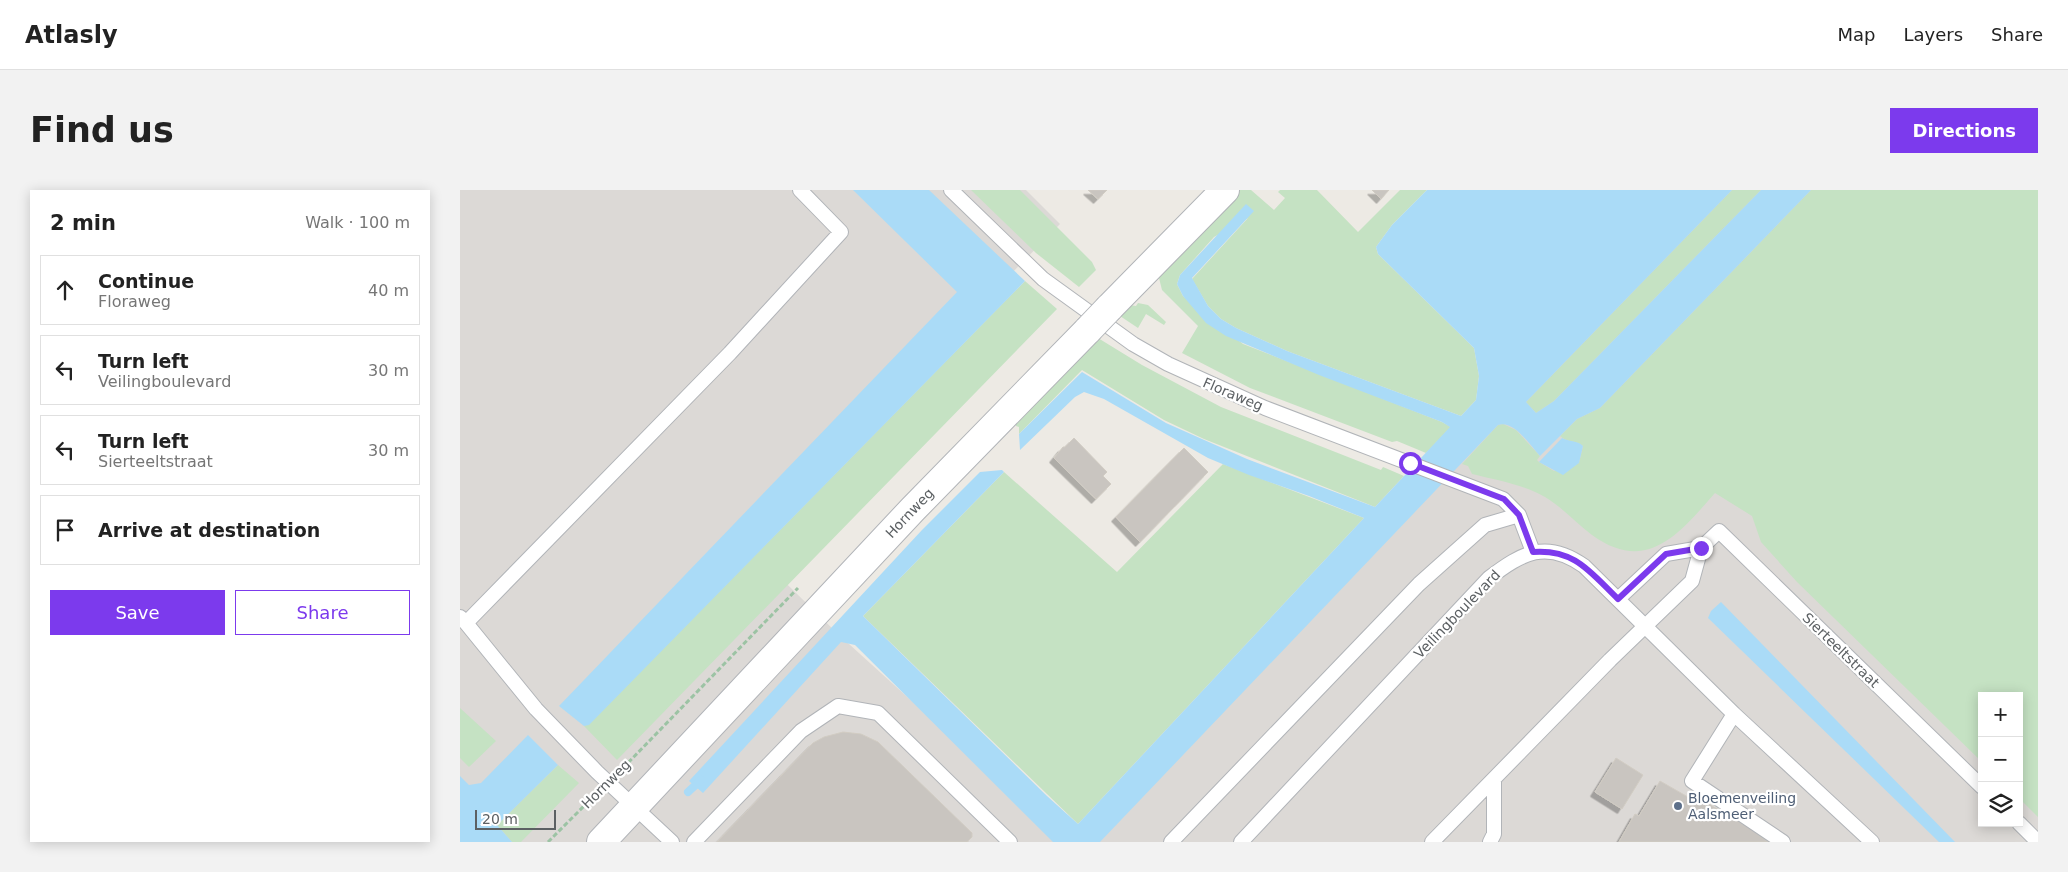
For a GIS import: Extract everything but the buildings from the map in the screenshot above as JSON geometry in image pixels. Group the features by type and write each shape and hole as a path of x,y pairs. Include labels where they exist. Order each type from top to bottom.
{"street":[{"name":"Hornweg","path":"600,842 913,509 1225,190"}],"lane":[{"path":"672,842 609,781 597,772 536,709 463,620 730,354 841,232 800,190"},
{"name":"Floraweg","path":"951,190 1043,279 1133,344 1201,380 1265,408 1464,482 1504,499 1519,515 1533,552"},
{"path":"1171,842 1419,584 1485,525 1519,515"},
{"name":"Sierteeltstraat","path":"1701,548 1719,531 1978,783"},
{"path":"1432,842 1692,581 1701,548 1666,554 1618,599"},
{"name":"Veilingboulevard","path":"1241,842 1489,578 1511,562 1533,552 1549,551 1574,559 1584,566 1734,714 1872,842"},
{"path":"694,842 801,730 838,706 878,713 1010,842"},
{"path":"1734,714 1692,781 1783,842"},
{"path":"1490,842 1494,834 1494,779"},
{"path":"2023,827 2038,842"}],"path":[{"name":"Hornweg","path":"548,842 800,586"}],"shaded area":[{"path":"460,190 1026,190 1060,224 746,544 838,634 1067,842 460,842"},
{"path":"1680,190 2038,190 2038,842 1096,842"}],"green space":[{"path":"971,190 1020,190 1092,262 1096,270 1079,287 1036,253"},
{"path":"1240,190 1251,190 1274,210 1285,198 1278,192 1280,190 1317,190 1358,232 1400,190 1427,190 1392,225 1376,247 1378,254 1474,348 1479,376 1476,400 1461,416 1287,351 1236,328 1221,319 1208,306 1192,279 1248,218 1214,237 1180,275 1177,284 1183,296 1243,344 1451,427 1426,453 1250,388 1182,353 1198,326 1162,290 1158,274"},
{"path":"1732,190 1761,190 1554,401 1536,413 1526,402"},
{"path":"1811,190 2038,190 2038,817 2023,802 2023,692 1978,692 1978,758 1797,582 1761,542 1752,516 1715,493 1689,522 1661,544 1646,550 1630,551 1612,546 1592,535 1545,497 1500,480 1472,474 1468,466 1462,464 1498,425 1503,424 1516,430 1540,456 1537,460 1554,471 1579,463 1583,446 1560,436 1577,419 1600,408"},
{"path":"1025,281 1057,309 617,760 584,726 589,724"},
{"path":"1138,303 1148,305 1166,322 1164,325 1146,314 1138,328 1120,316 1129,305 1136,306"},
{"path":"1098,338 1142,365 1221,407 1381,470 1383,467 1404,476 1375,507 1204,439 1164,420 1082,370 1019,434 1019,427 1016,426 1016,423"},
{"path":"1223,464 1364,518 1078,824 863,616 1004,472 1117,572"},
{"path":"460,708 496,741 469,767 460,758"},
{"path":"558,765 579,783 521,842 512,842 497,825"}],"water":[{"path":"853,190 929,190 1025,281 589,725 584,726 559,706 957,292"},
{"path":"1427,190 1732,190 1526,402 1536,413 1554,401 1761,190 1811,190 1600,408 1577,419 1540,456 1516,430 1504,424 1498,425 1100,842 1053,842 855,645 841,642 703,793 689,781 922,530 980,472 1002,470 1004,472 863,616 1078,824 1364,518 1208,458 1104,399 1084,392 1075,397 1020,450 1019,434 1082,372 1166,423 1247,459 1375,507 1450,427 1442,422 1319,375 1226,336 1206,323 1183,296 1177,284 1180,275 1246,204 1254,211 1192,278 1208,306 1221,319 1236,328 1287,351 1461,416 1476,400 1479,376 1474,348 1378,254 1376,247 1392,225"},
{"path":"1562,438 1583,446 1579,463 1563,475 1539,462"},
{"path":"1721,602 1955,842 1939,842 1708,618 1711,611"},
{"path":"528,735 558,765 497,825 512,842 460,842 460,776 469,785 481,783"}],"waterway":[{"path":"688,792 701,780"}],"place":[{"name":"Bloemenveiling Aalsmeer","path":"1678,806"}],"route":[{"path":"1410,463 1464,482 1504,499 1519,515 1533,552 1549,551 1562,553 1574,559 1584,566 1618,599 1666,554 1701,548"}]}
